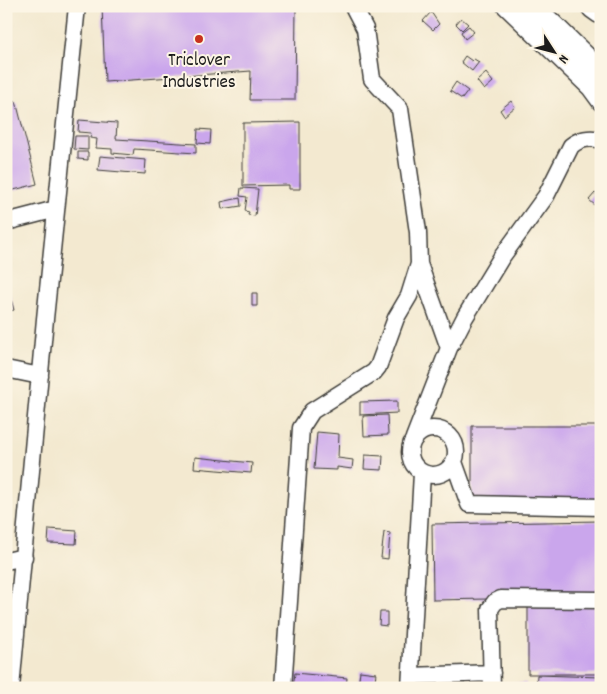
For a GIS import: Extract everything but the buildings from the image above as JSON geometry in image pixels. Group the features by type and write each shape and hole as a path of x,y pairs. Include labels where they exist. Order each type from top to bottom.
{"highway":[{"path":"530,6 601,75"},
{"path":"594,6 601,11"}],"lane":[{"path":"11,688 77,6"},
{"path":"283,688 302,428 312,411 374,372 378,367 393,325 409,296 418,264 418,232 403,120 400,109 394,100 372,80 365,29 353,6"},
{"path":"505,6 590,88 601,103"},
{"path":"414,438 428,429 440,429 454,440 456,455 450,468 437,475 422,473 411,462 409,450 449,348 464,317 501,258 546,196 570,146 576,141 586,139 601,140"},
{"path":"6,222 56,208"},
{"path":"418,264 449,348"},
{"path":"6,369 40,376"},
{"path":"454,462 469,504 601,507"},
{"path":"422,473 410,682 492,680 490,609 495,602 501,600 601,600"},
{"path":"6,561 24,557"}],"place":[{"name":"Triclover Industries","path":"199,39"}]}
